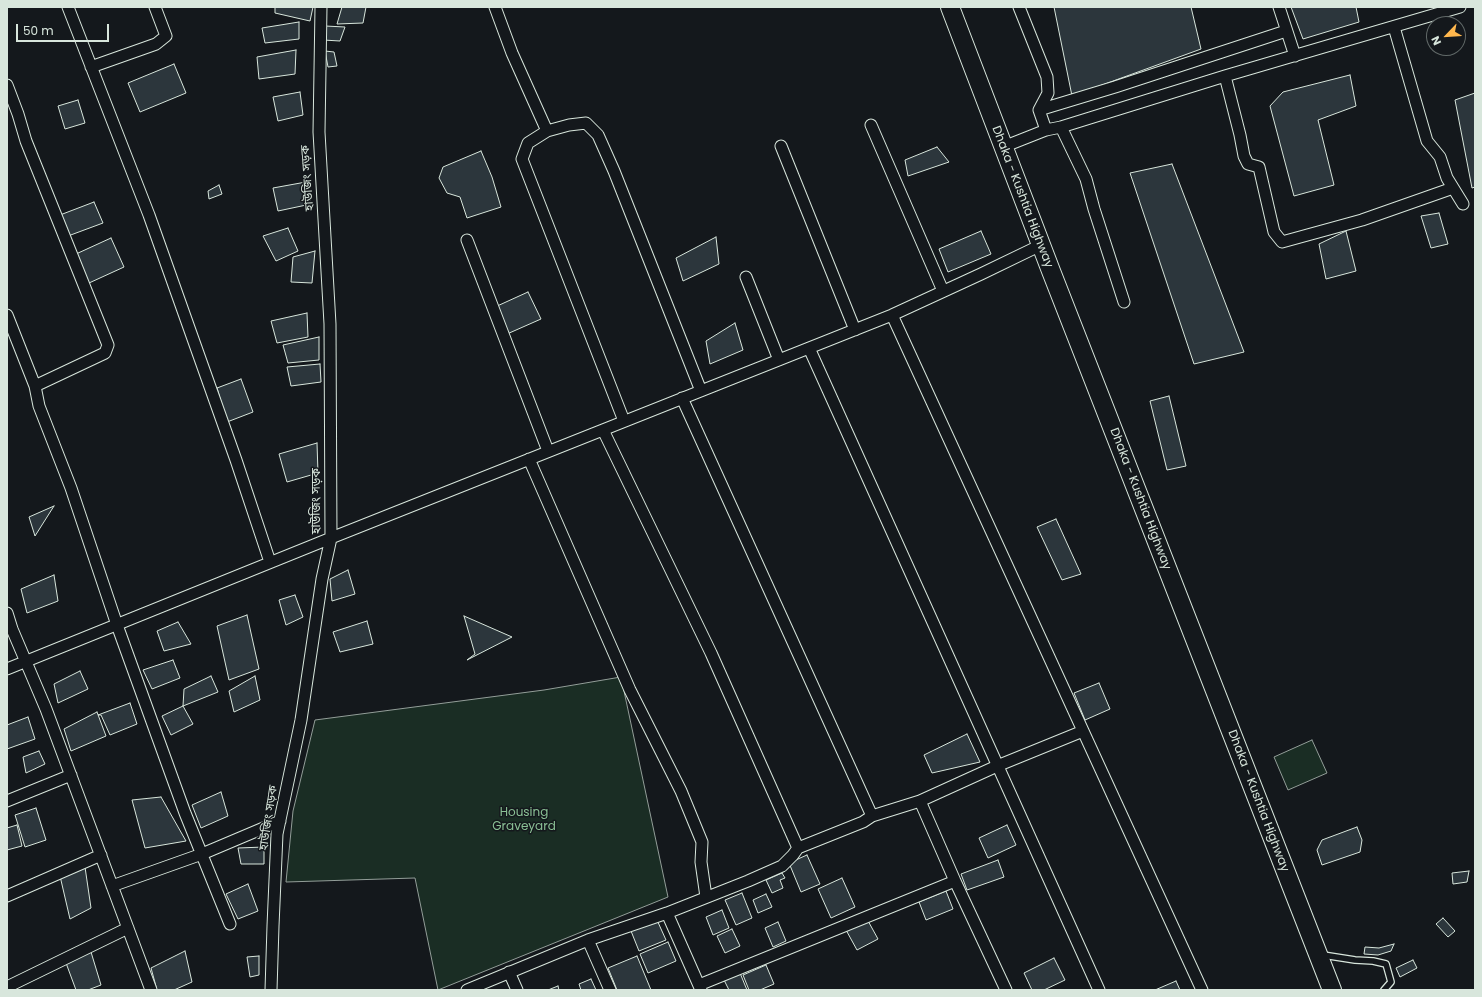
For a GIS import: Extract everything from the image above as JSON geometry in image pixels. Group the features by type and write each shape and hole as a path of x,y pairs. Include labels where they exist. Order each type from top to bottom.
{"main road":[{"name":"Dhaka - Kushtia Highway","path":"950,7 1041,245 1332,990"}],"street":[{"path":"68,7 151,222 236,460 270,562"},
{"path":"91,68 156,44 166,36 155,7"},
{"name":"হাউজিং সড়ক","path":"271,990 277,834 301,720 322,579 331,538 330,324 318,132 321,7"},
{"path":"495,7 512,53 547,131"},
{"path":"1019,7 1047,77 1048,93 1039,110 1046,130"},
{"path":"1279,7 1295,56"},
{"path":"1003,147 1046,130 1061,127 1226,76 1460,7"},
{"path":"1394,27 1427,141 1440,157 1447,178 1463,204"},
{"path":"1039,110 1115,87 1286,31"},
{"path":"1226,76 1244,156 1248,164 1259,168 1274,232 1282,242 1362,220 1453,188"},
{"path":"7,85 18,114 26,142 108,345 105,353 35,386"},
{"path":"624,421 522,159 528,143 547,131 569,125 586,123 598,134 701,391"},
{"path":"871,125 943,291"},
{"path":"1061,127 1086,179 1094,209 1124,302"},
{"path":"781,146 855,330"},
{"path":"467,240 548,451"},
{"path":"7,669 270,562 892,315 1041,245"},
{"path":"746,277 779,360"},
{"path":"7,315 35,386 39,406 71,488 117,625 202,854 230,924"},
{"path":"892,315 1202,990"},
{"path":"808,348 944,645 997,766 1099,990"},
{"path":"682,398 872,816"},
{"path":"603,430 711,653 798,848"},
{"path":"529,459 630,690 681,791 702,842 701,862 706,896"},
{"path":"7,613 12,629 71,775 151,990"},
{"path":"468,990 588,940 667,913 706,896 748,881 782,866 794,855 798,848 863,822 872,816 920,801 997,766 1083,731"},
{"path":"7,801 71,775"},
{"path":"920,801 955,881 1006,990"},
{"path":"112,886 202,854 280,821"},
{"path":"7,896 101,855"},
{"path":"667,913 700,988 955,881"},
{"path":"7,987 128,928"},
{"path":"588,940 610,990"},
{"path":"509,972 517,990"}],"lane":[{"path":"1318,955 1373,961 1386,964 1391,982 1384,990"}],"green space":[{"name":"Housing Graveyard","path":"621,677 668,897 438,990 415,878 286,882 293,811 315,720 544,690"},
{"path":"1312,740 1327,773 1288,790 1274,757"}],"building":[{"path":"275,7 313,7 310,21 275,13"},
{"path":"342,7 366,7 363,23 337,24"},
{"path":"1054,7 1191,7 1201,49 1072,96"},
{"path":"1291,7 1356,7 1359,22 1303,39"},
{"path":"299,22 299,39 265,43 262,28"},
{"path":"325,26 345,27 340,41 323,40"},
{"path":"296,50 295,74 259,79 257,57"},
{"path":"325,51 334,52 337,66 328,67"},
{"path":"174,64 186,93 140,112 128,83"},
{"path":"1350,75 1356,106 1318,120 1334,185 1294,196 1270,106 1283,92"},
{"path":"300,92 303,115 278,121 273,97"},
{"path":"1475,93 1475,187 1472,188 1455,100"},
{"path":"78,100 85,123 65,129 58,106"},
{"path":"937,147 949,162 908,176 905,160"},
{"path":"481,151 492,177 501,207 467,218 460,197 447,193 439,178 443,167"},
{"path":"1172,164 1244,352 1194,364 1130,173"},
{"path":"306,182 311,204 278,211 273,188"},
{"path":"219,185 222,194 209,199 208,191"},
{"path":"94,202 103,223 68,236 60,215"},
{"path":"1439,213 1448,244 1431,248 1421,216"},
{"path":"288,228 298,251 276,261 263,236"},
{"path":"981,231 991,254 948,272 939,249"},
{"path":"1346,231 1356,271 1326,279 1319,244"},
{"path":"716,237 719,264 683,281 676,258"},
{"path":"111,238 124,267 89,283 76,254"},
{"path":"315,251 312,283 291,282 293,257"},
{"path":"528,292 541,319 507,334 495,307"},
{"path":"307,313 308,337 277,343 271,321"},
{"path":"735,323 743,350 710,364 706,341"},
{"path":"319,337 319,360 288,363 283,345"},
{"path":"320,364 321,382 291,386 287,367"},
{"path":"241,379 253,412 227,422 217,388"},
{"path":"1169,396 1186,466 1167,470 1150,401"},
{"path":"317,443 318,473 287,482 279,454"},
{"path":"54,506 35,536 29,517"},
{"path":"1056,519 1081,574 1062,580 1037,527"},
{"path":"348,570 355,594 332,601 330,579"},
{"path":"54,575 58,601 27,613 21,589"},
{"path":"295,595 303,617 286,625 279,600"},
{"path":"247,615 259,669 229,680 217,626"},
{"path":"464,616 512,637 467,660 475,654"},
{"path":"367,621 373,644 340,652 333,632"},
{"path":"178,622 191,644 164,651 157,631"},
{"path":"173,660 180,678 152,689 143,670"},
{"path":"80,671 88,689 58,703 54,684"},
{"path":"211,676 218,692 183,706 184,689"},
{"path":"255,676 260,700 234,712 229,691"},
{"path":"1099,683 1110,709 1085,720 1074,693"},
{"path":"130,703 137,724 110,735 101,715 98,715"},
{"path":"183,706 193,724 171,735 162,716"},
{"path":"97,712 106,736 71,751 64,729"},
{"path":"28,717 35,739 7,749 7,725"},
{"path":"967,734 980,762 932,773 924,755"},
{"path":"39,751 45,764 26,773 23,757"},
{"path":"221,792 228,816 201,828 192,805"},
{"path":"161,797 186,841 145,848 132,800"},
{"path":"36,808 46,840 25,847 15,815"},
{"path":"17,825 22,846 7,850 7,828"},
{"path":"1007,825 1016,845 988,858 979,838"},
{"path":"1357,827 1362,840 1360,852 1322,865 1317,850 1322,840"},
{"path":"264,847 264,864 241,864 238,848"},
{"path":"807,855 820,884 801,892 789,863"},
{"path":"998,860 1004,877 967,890 961,874"},
{"path":"85,867 91,908 70,919 60,876"},
{"path":"1469,871 1467,882 1453,884 1452,873"},
{"path":"782,873 785,878 780,880 783,888 772,893 766,880"},
{"path":"842,878 855,907 831,918 818,889"},
{"path":"248,884 258,911 238,919 226,894"},
{"path":"946,891 953,909 926,920 919,902"},
{"path":"742,893 752,918 736,925 725,900"},
{"path":"766,894 772,907 758,913 753,900"},
{"path":"722,910 729,928 713,935 706,917"},
{"path":"1443,918 1455,931 1448,937 1436,924"},
{"path":"867,919 878,939 857,950 846,930"},
{"path":"657,920 666,940 639,951 631,931"},
{"path":"778,922 786,941 773,947 765,928"},
{"path":"732,929 740,946 725,953 717,936"},
{"path":"668,942 676,961 648,973 640,954"},
{"path":"1394,944 1391,951 1378,955 1364,954 1365,947 1379,948"},
{"path":"185,951 192,982 174,990 157,990 151,968"},
{"path":"91,952 101,985 88,990 76,990 66,963"},
{"path":"259,956 259,975 250,977 247,957"},
{"path":"637,956 651,990 617,990 608,968"},
{"path":"1054,958 1065,980 1044,990 1032,990 1024,973"},
{"path":"1413,960 1417,968 1400,977 1396,968"},
{"path":"766,965 774,984 760,990 749,990 743,975"},
{"path":"740,973 747,990 729,990 724,980"},
{"path":"591,979 596,990 581,990 579,984"},
{"path":"1176,981 1180,990 1155,990"},
{"path":"558,986 559,990 548,990"}]}
